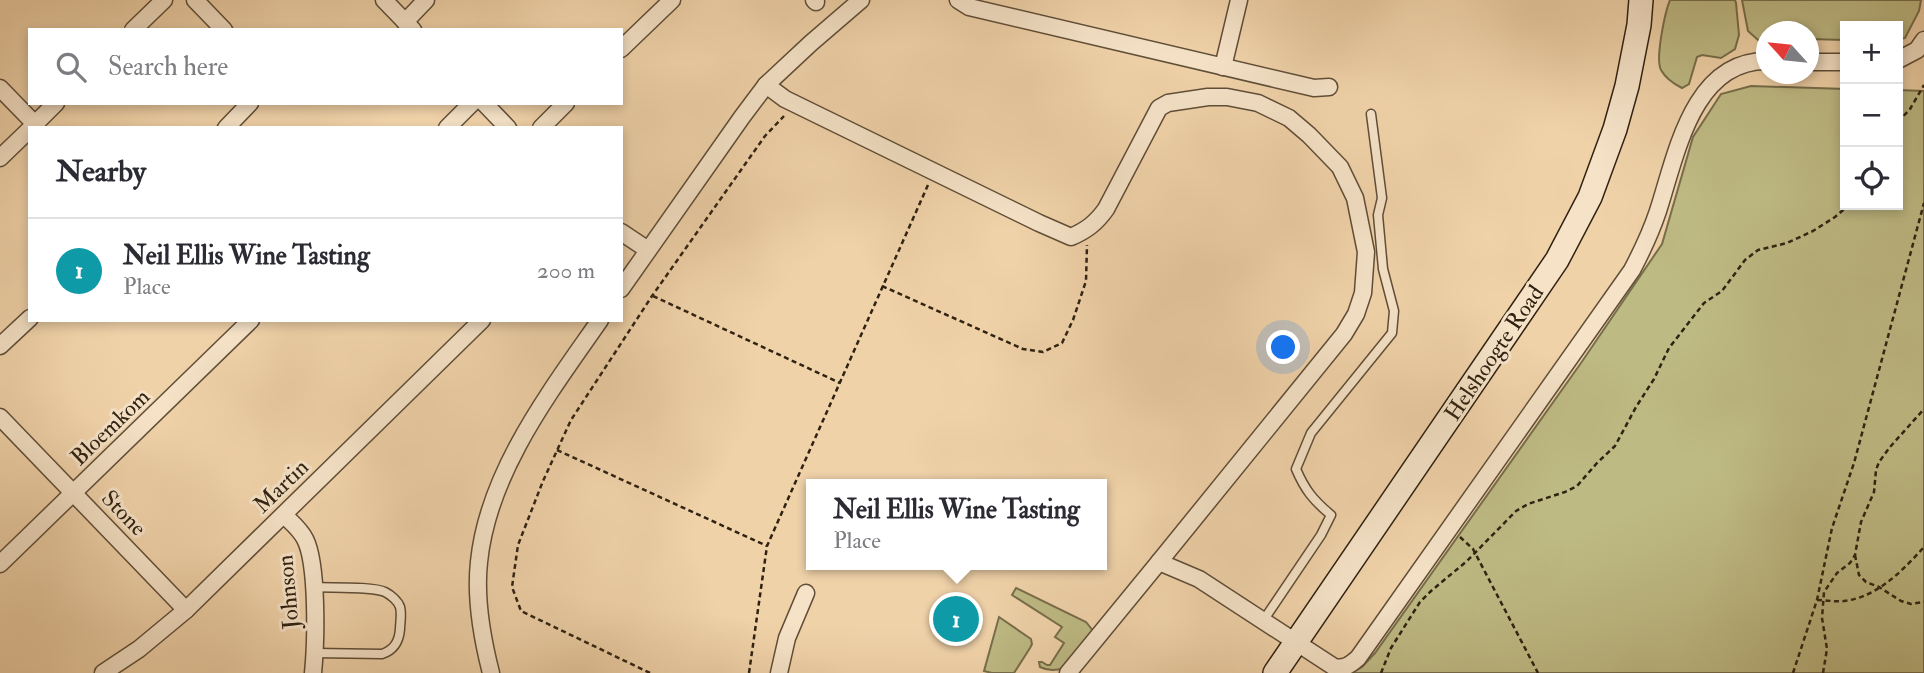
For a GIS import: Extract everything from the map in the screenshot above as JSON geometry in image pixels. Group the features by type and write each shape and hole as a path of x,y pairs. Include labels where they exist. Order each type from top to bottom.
{"main road":[{"name":"Helshoogte Road","path":"1275,673 1557,260 1590,197 1615,129 1627,86 1641,0"}],"street":[{"path":"135,28 164,0"},
{"path":"195,0 222,28"},
{"path":"384,0 409,26 426,0"},
{"path":"623,47 672,0"},
{"path":"623,286 766,85 810,43 862,0"},
{"path":"958,0 969,7 1223,67 1314,88 1329,87"},
{"path":"1223,67 1239,0"},
{"path":"1903,57 1917,50 1924,40"},
{"path":"1159,562 1199,579 1334,667 1341,668 1351,664 1358,658 1632,270 1646,245 1683,128 1700,99 1717,79 1735,68 1756,61"},
{"path":"1819,62 1840,62"},
{"path":"766,85 785,99 1071,237 1096,224 1159,108 1168,103 1208,97 1227,97 1258,103 1289,118 1340,167 1355,198 1366,252 1363,293 1356,314 1344,334 1068,673"},
{"path":"0,88 31,126"},
{"path":"33,126 54,105"},
{"path":"228,126 248,105"},
{"path":"449,126 470,105"},
{"path":"486,105 506,126"},
{"path":"543,126 564,105"},
{"path":"0,158 28,131"},
{"path":"623,233 648,250"},
{"path":"0,346 28,319"},
{"name":"Bloemkom","path":"0,564 249,322"},
{"name":"Martin","path":"103,673 139,649 186,610 480,322"},
{"path":"491,673 485,652 478,591 484,534 497,490 526,431 599,322"},
{"name":"Stone","path":"0,417 186,610"},
{"name":"Johnson","path":"284,515 300,531 310,548 314,587 313,673"},
{"path":"779,673 787,638 806,593"}],"lane":[{"path":"1263,621 1321,535 1331,515 1317,504 1304,488 1296,469 1311,433 1392,333 1394,311 1383,269 1378,215 1382,198 1371,114"},
{"path":"314,587 382,591 394,598 400,607 398,640 388,652 315,653"}],"path":[{"path":"1903,117 1924,85"},
{"path":"650,673 521,611 512,587 518,545 542,481 571,420 652,296 765,136 785,115 804,108"},
{"path":"749,673 767,546 934,172"},
{"path":"1793,673 1817,600 1832,528 1850,475 1924,203"},
{"path":"1381,673 1391,648 1420,602 1516,511 1577,486 1612,450 1673,342 1704,303 1722,291 1745,260 1763,247 1787,243 1813,231 1843,210"},
{"path":"882,286 1023,349 1043,352 1062,342 1078,307 1086,281 1088,250 1084,232"},
{"path":"652,296 840,383"},
{"path":"1823,673 1827,649 1823,626 1824,592 1840,569 1852,561 1855,555 1861,522 1874,492 1879,462 1924,409"},
{"path":"557,450 767,546"},
{"path":"1450,527 1475,552 1538,673"},
{"path":"1817,600 1844,601 1880,587 1899,573 1924,547"},
{"path":"1855,555 1861,579 1880,587 1901,601 1911,604 1924,602"}],"shaded area":[{"path":"1670,0 1735,0 1736,3 1739,35 1735,49 1721,58 1702,55 1697,57 1689,84 1682,88 1665,76 1659,64 1661,35"},
{"path":"1742,0 1921,0 1919,11 1903,39 1903,21 1840,21 1840,40 1819,39 1819,21 1756,21 1756,38 1748,31"},
{"path":"1751,86 1840,89 1840,210 1903,210 1903,90 1924,91 1924,673 1351,673 1362,667 1375,653 1662,244 1693,137 1721,94"},
{"path":"1016,588 1086,622 1094,632 1064,668 1052,670 1040,667 1039,662 1050,665 1064,643 1055,637 1062,627 1012,595"},
{"path":"999,617 1031,639 1030,648 1014,673 984,671"}],"place":[{"name":"Neil Ellis Wine Tasting","path":"956,619"}]}
